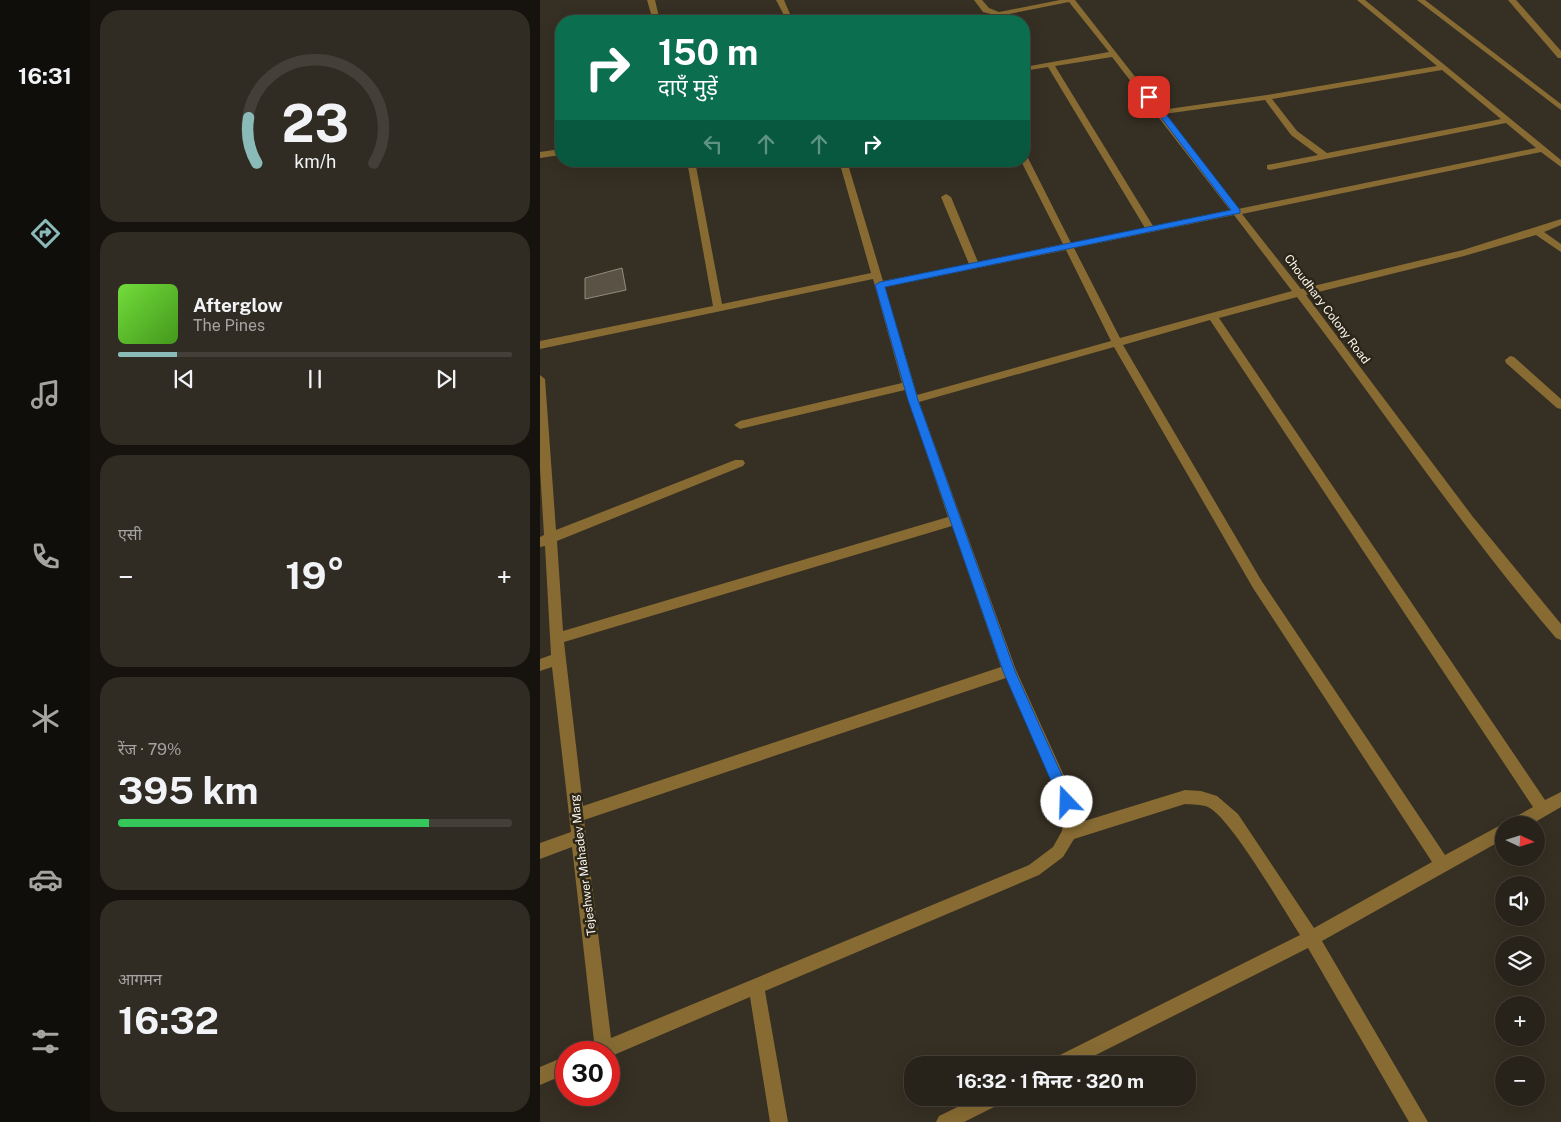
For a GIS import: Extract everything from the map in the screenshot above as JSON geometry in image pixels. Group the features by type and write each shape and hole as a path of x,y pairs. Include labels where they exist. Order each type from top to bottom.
{"street":[{"path":"651,0 655,15"},
{"path":"780,0 787,15"},
{"path":"978,0 986,10 999,14 1071,0"},
{"name":"Choudhary Colony Road","path":"1071,0 1161,112 1179,138 1300,293 1429,469 1540,611 1561,634"},
{"path":"1361,0 1561,164"},
{"path":"1421,0 1561,108"},
{"path":"1512,0 1561,56"},
{"path":"1030,68 1114,54"},
{"path":"1050,65 1150,229"},
{"path":"1161,112 1268,97 1445,68"},
{"path":"1268,97 1294,133 1325,156"},
{"path":"1270,167 1507,120"},
{"path":"540,345 718,308 974,265 1543,149"},
{"path":"540,155 555,153"},
{"path":"692,167 718,308"},
{"path":"845,167 913,400 1009,671 1063,789 1071,814 1069,833 1185,796 1203,797 1220,806 1233,819 1311,938 1418,1122"},
{"path":"1028,167 1117,343 1257,584 1443,865"},
{"path":"946,197 974,265"},
{"path":"913,400 1300,293 1411,268 1537,232 1561,222"},
{"path":"1537,232 1561,249"},
{"path":"1213,317 1543,809"},
{"path":"1510,360 1561,405"},
{"name":"Tejeshwer Mahadev Marg","path":"540,379 545,540 558,638 558,659 577,815 600,1041"},
{"path":"740,425 909,385"},
{"path":"545,540 738,463"},
{"path":"558,638 956,520"},
{"path":"540,665 558,659"},
{"path":"577,815 1009,671"},
{"path":"1531,816 1561,799"},
{"name":"Tejeshwer Mahadev Marg","path":"620,1043 1034,870 1058,852 1069,833"},
{"path":"1076,1056 1311,938 1495,836"},
{"path":"540,851 579,837"},
{"path":"756,986 779,1122"},
{"path":"540,1076 555,1070"},
{"path":"945,1122 978,1106"}],"building":[{"path":"622,268 626,290 585,299 585,278"}],"route":[{"path":"1067,802 1063,789 1009,671 913,400 880,285 1237,212 1149,97"}]}
